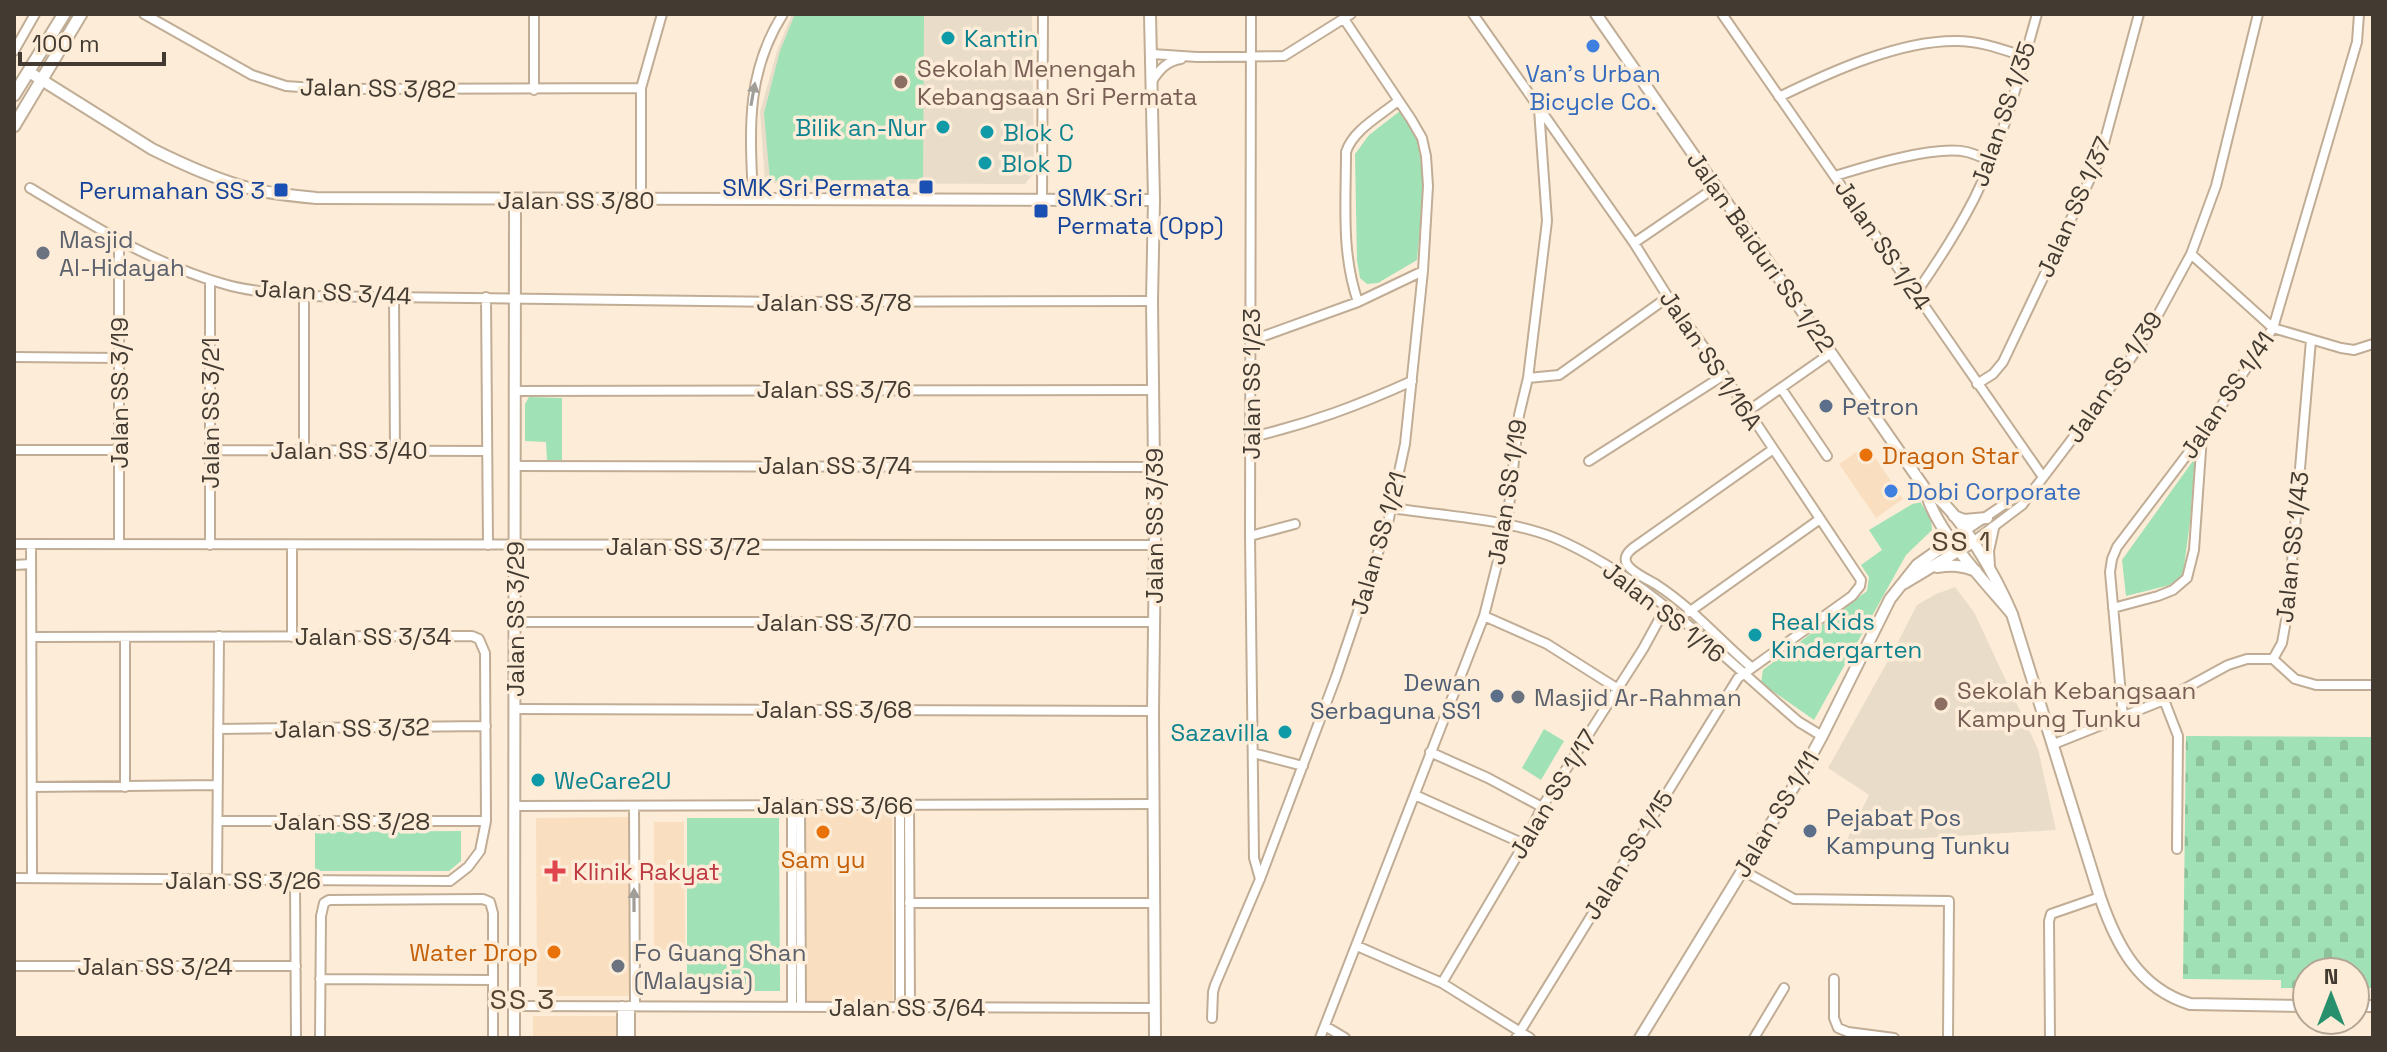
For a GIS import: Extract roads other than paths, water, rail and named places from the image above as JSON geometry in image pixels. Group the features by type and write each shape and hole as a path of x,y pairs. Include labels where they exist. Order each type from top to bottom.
{"main road":[{"path":"14,95 64,14"},
{"path":"14,126 81,14"}],"street":[{"path":"14,51 35,14"},
{"name":"Jalan SS 3/82","path":"144,14 239,69 286,86 327,89 641,88"},
{"path":"534,14 534,90"},
{"path":"641,200 641,88 662,14"},
{"path":"753,199 750,111 753,90 760,65 783,14"},
{"path":"1042,199 1043,14"},
{"name":"Jalan SS 3/39","path":"1150,14 1154,200 1155,1038"},
{"name":"Jalan SS 1/23","path":"1251,14 1250,536 1254,858 1260,879"},
{"name":"Jalan SS 1/16A","path":"1473,14 1634,243 1861,580 1852,596 1743,674"},
{"name":"Jalan Baiduri SS 1/22","path":"1596,14 1926,490"},
{"name":"Jalan SS 1/24","path":"1722,14 2043,477"},
{"name":"Jalan SS 1/35","path":"1916,293 1967,212 1991,161 2037,14"},
{"name":"Jalan SS 1/37","path":"1977,384 1993,374 2003,362 2100,158 2139,14"},
{"name":"Jalan SS 1/39","path":"1973,542 2015,497 2029,493 2101,401 2147,335 2191,254 2216,186 2258,14"},
{"name":"Jalan SS 1/41","path":"2123,717 2110,572 2112,559 2117,547 2202,435 2273,328 2357,42 2359,14"},
{"path":"1152,54 1284,56 1348,17"},
{"name":"Jalan SS 1/21","path":"1212,1018 1215,985 1260,879 1336,677 1392,508 1405,444 1423,271 1428,186 1426,156 1422,138 1348,17"},
{"path":"1779,97 1872,57 1922,44 1955,41 1985,44 2023,56"},
{"path":"1152,81 1167,63 1197,57"},
{"name":"Jalan SS 3/80","path":"29,72 152,149 208,175 253,189 316,198 1154,200"},
{"path":"1358,302 1346,255 1346,152 1349,142 1358,133 1398,101"},
{"name":"Jalan SS 1/19","path":"1320,1038 1484,616 1507,525 1519,415 1528,378 1547,221 1539,108"},
{"path":"1835,176 1943,152 1964,152 1991,161"},
{"path":"1634,243 1716,187"},
{"name":"Jalan SS 3/44","path":"30,188 119,241 210,280 261,292 304,296 515,297"},
{"name":"Jalan SS 3/29","path":"514,1038 515,200"},
{"name":"Jalan SS 3/19","path":"119,241 119,544"},
{"path":"2191,254 2273,328 2354,350 2373,344"},
{"path":"1250,341 1358,302 1423,271"},
{"name":"Jalan SS 3/21","path":"210,280 210,545"},
{"path":"304,296 304,450"},
{"path":"394,296 395,451"},
{"path":"486,297 488,545"},
{"name":"Jalan SS 3/78","path":"515,297 756,302 1152,301"},
{"path":"1528,378 1559,375 1668,297"},
{"name":"Jalan SS 1/43","path":"2273,659 2282,643 2288,609 2311,340"},
{"path":"1748,411 1831,353"},
{"path":"14,357 119,358"},
{"path":"1589,461 1724,375"},
{"path":"1252,437 1301,425 1356,406 1412,381"},
{"path":"1781,388 1827,456"},
{"name":"Jalan SS 3/76","path":"515,391 1154,390"},
{"path":"2113,608 2166,593 2187,578 2194,550 2202,435"},
{"path":"14,450 119,450"},
{"name":"Jalan SS 3/40","path":"210,450 487,451"},
{"name":"Jalan SS 1/16","path":"1751,667 1664,590 1632,569 1625,559 1633,548 1772,450"},
{"name":"Jalan SS 3/74","path":"515,466 1154,467"},
{"path":"1926,490 1936,495 1973,542 2012,614 2100,897 2112,929 2130,961 2143,976 2172,998 2202,1005 2291,1006"},
{"path":"1926,490 1928,502 1952,540 2012,614"},
{"name":"Jalan SS 1/16","path":"1392,508 1507,525 1553,538 1607,565 1666,607 1799,722 1822,736"},
{"path":"1952,515 1964,520 1990,523 1989,567"},
{"path":"1689,612 1820,519"},
{"path":"1939,521 1939,535 1927,565 1963,566 1978,572"},
{"name":"Jalan SS 1/39","path":"1965,531 1990,523"},
{"path":"1250,536 1295,524"},
{"name":"Jalan SS 1/11","path":"1927,565 1965,531"},
{"name":"Jalan SS 1/11","path":"1640,1038 1822,736 1890,599 1909,573 1961,551 1973,542"},
{"name":"Jalan SS 3/72","path":"14,544 1155,545"},
{"path":"31,544 32,877"},
{"path":"292,545 292,637"},
{"path":"14,565 31,564"},
{"name":"Jalan SS 1/17","path":"1442,983 1524,844 1542,807 1643,649 1666,607"},
{"path":"1484,616 1547,644 1618,689"},
{"name":"Jalan SS 3/70","path":"515,622 1154,622"},
{"path":"217,880 219,636"},
{"name":"Jalan SS 3/34","path":"32,637 472,636 479,639 485,653 486,821 480,851 468,867"},
{"path":"125,637 125,787"},
{"path":"2054,744 2164,700 2228,665 2247,659 2273,659 2295,679 2316,685 2373,685"},
{"name":"Jalan SS 1/15","path":"1518,1035 1667,791 1743,674"},
{"path":"2164,700 2178,736 2177,849"},
{"name":"Jalan SS 3/68","path":"515,709 1153,711"},
{"name":"Jalan SS 3/32","path":"218,729 486,726"},
{"path":"1430,752 1542,807"},
{"path":"1253,753 1303,766"},
{"path":"32,787 217,785"},
{"path":"1415,795 1524,844"},
{"name":"Jalan SS 3/66","path":"515,806 1154,804"},
{"path":"796,805 797,1007"},
{"path":"904,805 910,1007"},
{"path":"900,1007 904,805"},
{"path":"630,1038 634,806"},
{"name":"Jalan SS 3/28","path":"218,821 486,821"},
{"name":"Jalan SS 3/26","path":"14,878 450,881 468,867"},
{"path":"1742,870 1794,899 1949,901 1948,1038"},
{"path":"295,881 296,1038"},
{"path":"2050,1038 2051,914 2100,897"},
{"path":"320,1038 321,916 324,903 329,900 483,899 490,902 493,913 493,1038"},
{"path":"909,903 1155,903"},
{"path":"1357,946 1442,983 1518,1035 1530,1038"},
{"name":"Jalan SS 3/24","path":"14,966 296,966"},
{"path":"320,979 493,980"},
{"path":"1834,979 1834,1018 1838,1028 1894,1038"},
{"path":"1754,1038 1784,988"},
{"name":"Jalan SS 3/64","path":"514,1006 1155,1008"},
{"path":"622,1038 629,1006"},
{"path":"1325,1026 1345,1038"}],"place":[{"name":"Kantin","path":"948,38"},
{"name":"Van's Urban Bicycle Co.","path":"1593,46"},
{"name":"Sekolah Menengah Kebangsaan Sri Permata","path":"901,82"},
{"name":"Bilik an-Nur","path":"943,127"},
{"name":"Blok C","path":"987,132"},
{"name":"Blok D","path":"985,163"},
{"name":"SMK Sri Permata","path":"926,187"},
{"name":"Perumahan SS 3","path":"281,190"},
{"name":"SMK Sri Permata (Opp)","path":"1041,211"},
{"name":"Masjid Al-Hidayah","path":"43,253"},
{"name":"Petron","path":"1826,406"},
{"name":"Dragon Star","path":"1866,455"},
{"name":"Dobi Corporate","path":"1891,491"},
{"name":"Real Kids Kindergarten","path":"1755,635"},
{"name":"Dewan Serbaguna SS1","path":"1497,696"},
{"name":"Masjid Ar-Rahman","path":"1518,697"},
{"name":"Sekolah Kebangsaan Kampung Tunku","path":"1941,704"},
{"name":"Sazavilla","path":"1285,732"},
{"name":"WeCare2U","path":"538,780"},
{"name":"Pejabat Pos Kampung Tunku","path":"1810,831"},
{"name":"Sam yu","path":"823,832"},
{"name":"Klinik Rakyat","path":"555,871"},
{"name":"Water Drop","path":"554,952"},
{"name":"Fo Guang Shan (Malaysia)","path":"618,966"}],"district":[{"name":"SS 1","path":"1962,541"},
{"name":"SS 3","path":"523,999"}]}
